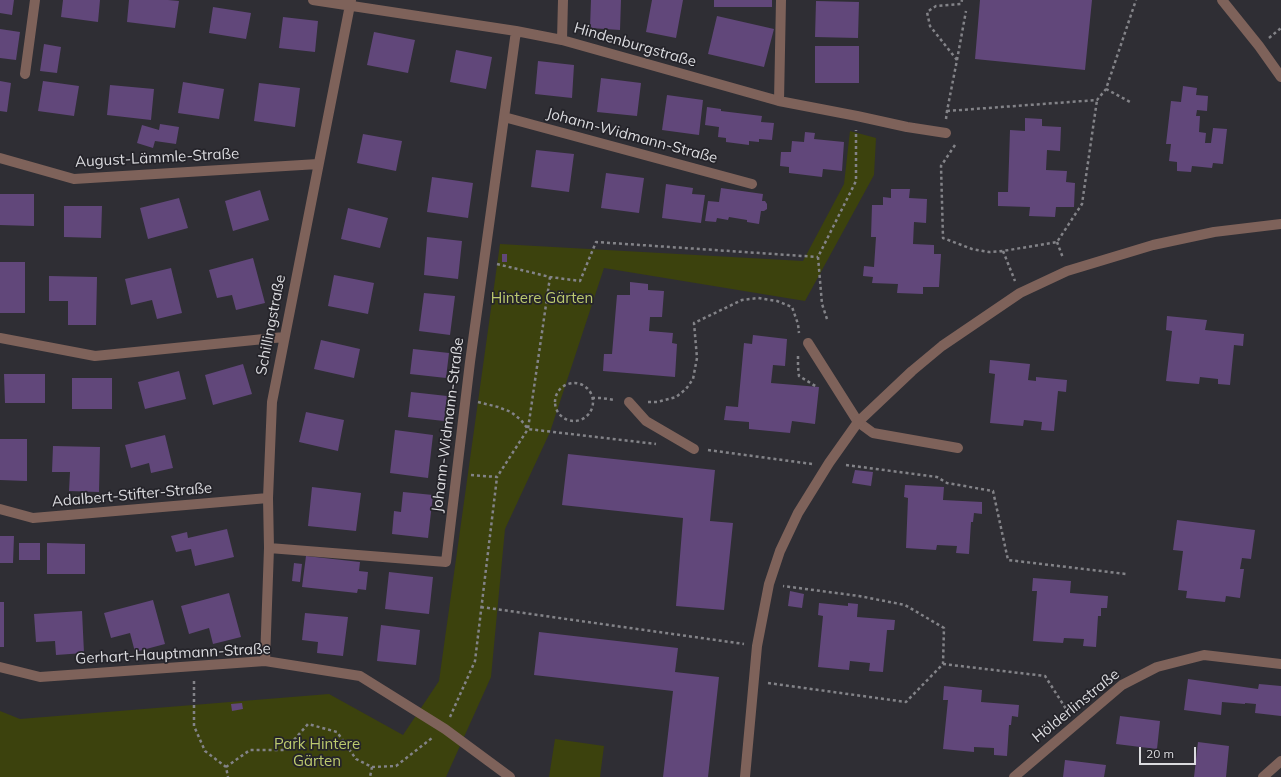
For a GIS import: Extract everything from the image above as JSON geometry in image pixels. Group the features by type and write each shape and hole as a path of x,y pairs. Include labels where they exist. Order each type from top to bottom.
{"street":[{"path":"24,74 35,0"},
{"name":"Hindenburgstraße","path":"313,0 350,3 562,40 779,101 946,134"},
{"path":"562,40 563,0"},
{"path":"779,101 781,0"},
{"path":"1222,0 1259,46 1281,77"},
{"name":"Schillingstraße","path":"265,661 269,548 268,498 272,402 350,3"},
{"name":"Johann-Widmann-Straße","path":"269,548 446,562 466,398 516,31"},
{"name":"Johann-Widmann-Straße","path":"504,117 752,184"},
{"name":"August-Lämmle-Straße","path":"0,158 74,179 318,164"},
{"path":"744,777 757,646 769,584 780,551 798,513 829,462 858,422 912,371 942,346 1020,293 1067,271 1153,245 1214,232 1281,224"},
{"path":"0,338 95,356 284,337"},
{"path":"808,343 858,422 873,433 958,448"},
{"path":"629,402 646,421 694,449"},
{"name":"Adalbert-Stifter-Straße","path":"0,509 33,518 268,498"},
{"name":"Hölderlinstraße","path":"1014,777 1122,685 1157,667 1204,655 1281,664"},
{"name":"Gerhart-Hauptmann-Straße","path":"0,667 40,677 265,661 360,676 444,729 510,777"},
{"path":"1263,777 1281,761"}],"path":[{"path":"957,60 930,26 927,12 936,6 961,4 962,0"},
{"path":"966,11 947,112 946,134 961,136 941,166 943,238 972,249 989,252 1057,242 1082,204 1097,100 1106,89 1136,0"},
{"path":"1106,89 1132,103"},
{"path":"947,112 1097,100"},
{"path":"827,319 822,304 818,257 856,181 857,116"},
{"path":"485,261 550,277 580,281 596,242 818,257"},
{"path":"1003,251 1020,293"},
{"path":"226,767 250,750 285,750 308,724 337,732 356,760 372,767 396,766 444,729 475,661 497,477 528,429 550,277"},
{"path":"592,398 629,402 658,402 676,397 694,380 697,358 694,323 742,300 758,298 777,301 792,307 798,324 799,336"},
{"path":"799,355 799,376 810,382"},
{"path":"569,384 580,384 590,391 592,398 593,402 589,414 581,421 568,421 562,418 556,411 554,403 560,389 569,384"},
{"path":"466,398 484,404 498,406 510,412 521,420 528,429"},
{"path":"829,462 937,477 947,483 993,491 1008,560 1126,574"},
{"path":"457,473 497,477"},
{"path":"753,681 906,702 943,664 944,628 905,605 859,596 769,584"},
{"path":"481,607 757,646"},
{"path":"943,664 1045,676 1076,724"},
{"path":"194,666 194,726 205,751 226,767 228,777"},
{"path":"370,777 372,767"}],"green space":[{"name":"Hintere Gärten","path":"850,131 876,138 874,175 805,301 604,268 550,432 505,529 491,677 446,777 0,777 0,711 20,719 329,694 403,735 439,681 500,244 803,261 844,184"},
{"path":"555,739 604,746 600,777 549,777"}],"building":[{"path":"0,0 14,0 12,15 0,13"},
{"path":"63,0 100,0 98,22 61,17"},
{"path":"129,0 179,1 175,28 127,22"},
{"path":"591,0 621,0 620,30 590,28"},
{"path":"652,0 683,0 676,38 646,32"},
{"path":"714,0 772,0 772,7 714,7"},
{"path":"980,0 1092,0 1085,70 975,59"},
{"path":"816,1 859,2 858,38 815,37"},
{"path":"213,7 251,13 246,39 209,33"},
{"path":"717,16 774,29 764,67 708,54"},
{"path":"283,17 318,21 315,52 279,48"},
{"path":"0,29 20,32 16,60 0,58"},
{"path":"374,32 415,40 408,73 367,65"},
{"path":"44,44 61,47 57,73 40,71"},
{"path":"815,46 859,46 859,83 815,83"},
{"path":"456,50 492,57 486,89 450,82"},
{"path":"538,61 574,65 572,98 535,94"},
{"path":"601,78 641,83 637,116 597,112"},
{"path":"0,81 11,83 7,112 0,111"},
{"path":"43,81 79,86 74,116 38,111"},
{"path":"183,82 224,89 219,119 178,113"},
{"path":"259,83 300,88 295,127 254,121"},
{"path":"110,85 154,89 151,120 107,115"},
{"path":"1183,86 1197,88 1196,95 1208,96 1207,111 1197,110 1196,116 1200,116 1199,132 1206,133 1205,143 1211,143 1213,128 1227,129 1223,164 1213,163 1212,168 1192,166 1191,172 1177,171 1177,162 1169,161 1171,144 1166,144 1171,101 1181,102"},
{"path":"667,95 703,100 699,135 662,130"},
{"path":"707,107 721,109 721,111 762,116 761,122 774,123 772,140 759,139 759,142 749,141 749,145 726,142 726,138 718,137 719,127 705,125"},
{"path":"1025,118 1042,119 1042,126 1061,127 1060,151 1047,150 1046,170 1067,171 1066,182 1075,183 1074,207 1056,207 1055,217 1029,216 1030,207 998,206 998,192 1008,192 1010,130 1025,131"},
{"path":"160,124 179,127 176,144 155,141 153,148 137,143 142,125 159,130"},
{"path":"805,132 815,133 814,139 844,142 842,171 823,169 822,177 789,173 789,167 780,166 781,152 791,152 792,141 804,142"},
{"path":"363,134 402,141 396,171 357,163"},
{"path":"536,150 574,154 569,192 531,187"},
{"path":"606,173 644,178 639,213 601,208"},
{"path":"432,177 473,183 468,218 427,212"},
{"path":"666,184 693,188 692,194 705,195 701,223 662,218"},
{"path":"721,188 763,194 762,201 765,201 767,204 767,209 761,211 759,224 729,217 728,220 717,218 716,222 705,221 708,201 719,202"},
{"path":"891,189 910,189 909,198 927,199 926,223 914,222 913,244 934,245 934,254 941,254 939,287 923,287 923,294 897,293 898,284 872,283 873,277 863,276 864,266 874,267 876,237 871,237 872,205 883,205 883,197 891,198"},
{"path":"260,190 269,220 233,231 225,201"},
{"path":"0,194 34,194 34,226 0,225"},
{"path":"179,198 188,228 148,239 140,208"},
{"path":"64,206 102,206 101,238 64,237"},
{"path":"348,208 388,218 380,248 341,239"},
{"path":"427,237 462,241 458,279 424,275"},
{"path":"502,254 507,254 507,262 502,262"},
{"path":"253,258 265,303 236,310 232,295 217,298 209,270"},
{"path":"0,262 25,262 25,313 0,313"},
{"path":"171,268 182,313 157,319 152,300 131,305 125,279"},
{"path":"334,275 374,283 368,314 328,306"},
{"path":"49,276 97,277 96,325 68,325 68,301 49,301"},
{"path":"630,282 648,284 648,290 664,291 662,317 650,317 649,331 673,333 672,343 677,344 675,377 603,371 604,354 612,354 617,295 630,295"},
{"path":"424,293 455,296 450,335 419,331"},
{"path":"1167,316 1207,320 1205,330 1244,334 1243,346 1234,345 1230,385 1218,384 1218,379 1200,377 1199,384 1166,381 1172,331 1166,330"},
{"path":"753,335 787,339 785,366 773,365 771,383 819,387 815,424 792,421 790,433 749,429 749,422 724,420 726,406 738,407 744,343 752,344"},
{"path":"321,340 360,349 354,378 314,369"},
{"path":"413,349 449,353 446,378 410,374"},
{"path":"990,360 1030,364 1028,380 1036,381 1036,377 1067,380 1066,392 1058,391 1054,431 1041,430 1042,422 1024,420 1023,426 990,423 995,374 989,373"},
{"path":"243,364 252,394 213,405 205,375"},
{"path":"179,371 186,399 145,409 138,382"},
{"path":"4,374 45,374 45,403 5,403"},
{"path":"72,378 112,378 112,409 72,409"},
{"path":"411,392 447,396 444,421 408,417"},
{"path":"306,412 344,420 338,451 299,442"},
{"path":"395,430 433,435 428,478 390,473"},
{"path":"165,435 173,468 151,473 149,463 131,468 125,445"},
{"path":"0,439 27,439 27,481 0,480"},
{"path":"53,446 100,447 99,492 69,491 70,472 52,472"},
{"path":"568,454 715,470 710,521 733,523 724,610 676,606 683,518 562,505"},
{"path":"855,470 873,472 871,486 852,483"},
{"path":"905,485 944,487 943,500 982,502 982,514 974,513 973,522 971,522 969,554 956,553 957,546 937,545 936,550 906,548 908,498 904,497"},
{"path":"312,487 361,493 356,531 308,526"},
{"path":"403,492 433,495 428,538 392,534 394,511 401,512"},
{"path":"1177,520 1255,530 1251,559 1242,558 1240,569 1244,569 1240,598 1226,596 1225,602 1186,598 1187,591 1178,590 1183,551 1173,550"},
{"path":"227,529 234,557 195,566 191,549 176,552 171,536 187,532 188,538"},
{"path":"0,536 14,536 13,563 0,563"},
{"path":"19,543 40,543 40,560 19,560"},
{"path":"47,543 85,544 85,574 47,574"},
{"path":"306,556 360,562 359,571 368,572 366,590 358,589 357,593 302,587"},
{"path":"294,563 302,564 300,582 292,581"},
{"path":"389,572 433,577 429,614 385,609"},
{"path":"1033,578 1071,581 1070,593 1108,596 1107,608 1101,608 1101,616 1098,616 1096,647 1083,646 1084,639 1064,638 1063,643 1033,641 1037,591 1032,591"},
{"path":"790,591 804,594 802,608 788,606"},
{"path":"229,593 241,637 213,644 209,628 189,634 181,606"},
{"path":"153,600 165,644 135,652 130,633 111,638 104,613"},
{"path":"0,602 4,602 4,647 0,647"},
{"path":"819,603 848,606 848,603 858,604 857,617 895,620 894,630 887,630 883,672 869,671 870,663 850,661 849,670 818,667 823,616 818,615"},
{"path":"82,611 84,653 56,655 55,641 36,642 34,614"},
{"path":"305,613 348,617 343,656 317,653 318,642 302,640"},
{"path":"381,625 420,630 416,665 377,661"},
{"path":"539,632 678,648 675,672 719,677 708,777 663,777 673,691 534,675"},
{"path":"1188,679 1258,689 1259,684 1281,686 1281,716 1255,713 1256,704 1245,703 1222,702 1221,715 1184,710"},
{"path":"944,686 982,690 981,702 1019,705 1018,717 1012,716 1011,725 1009,725 1007,756 994,755 994,748 974,747 974,752 943,749 948,700 943,700"},
{"path":"242,703 243,709 232,711 231,704"},
{"path":"1120,716 1160,721 1157,749 1116,744"},
{"path":"1198,742 1229,746 1226,777 1194,777"},
{"path":"1065,760 1106,765 1104,777 1063,777"}],"park label":[{"name":"Park Hintere Gärten","path":"317,752"}]}
